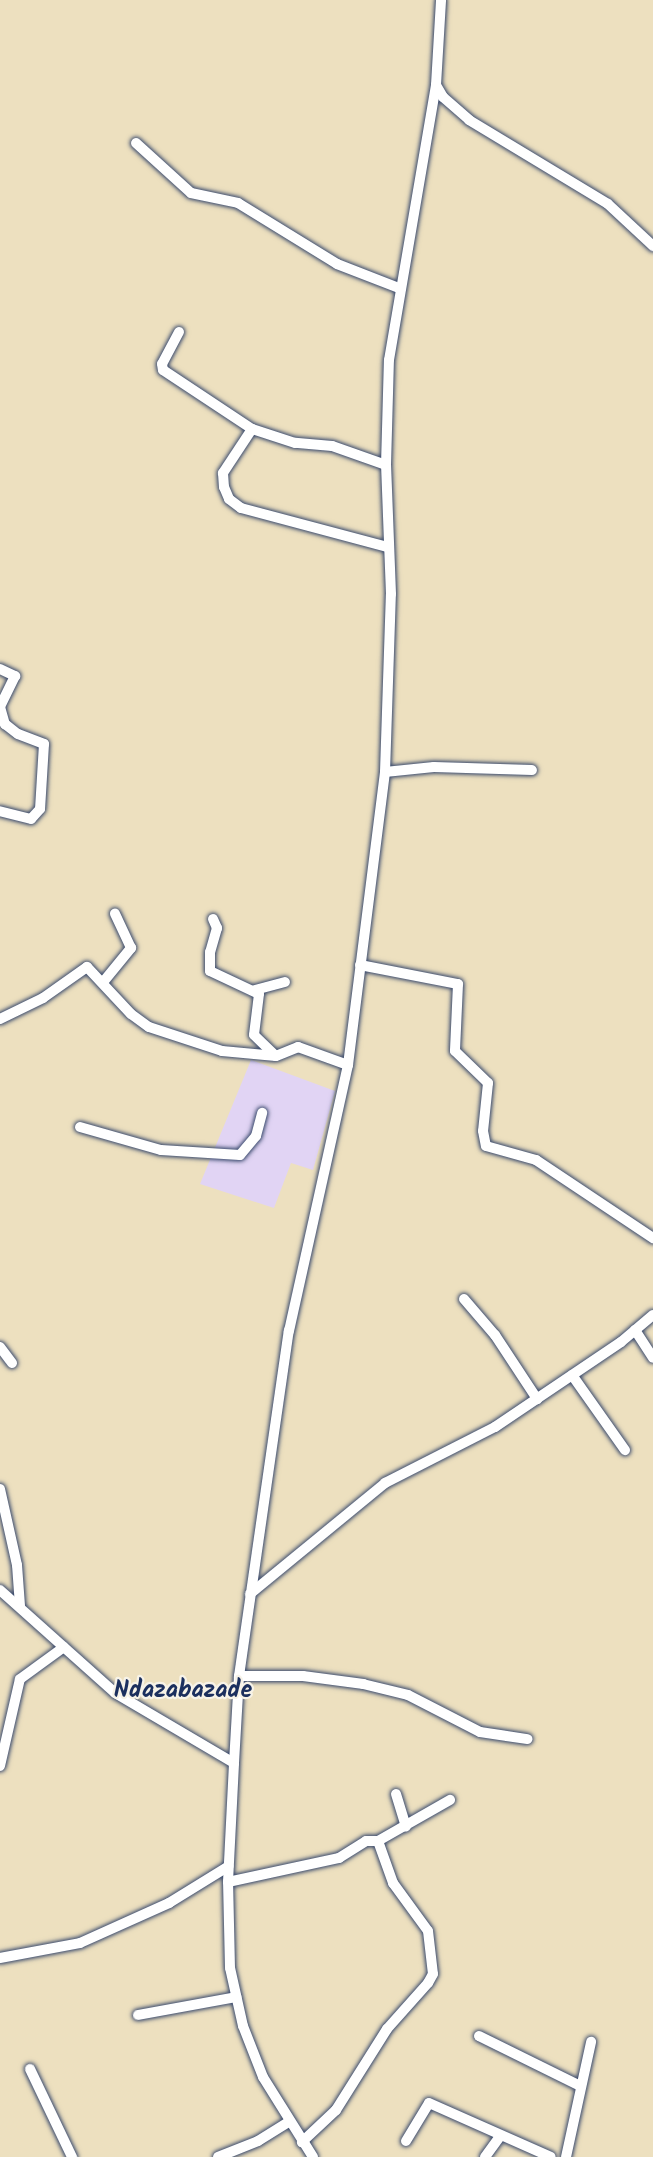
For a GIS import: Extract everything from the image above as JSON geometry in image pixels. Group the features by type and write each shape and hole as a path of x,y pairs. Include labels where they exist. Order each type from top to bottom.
{"street":[{"path":"313,2157 289,2122 263,2077 243,2026 230,1968 228,1882 239,1676 289,1331 348,1065 385,772 389,702 386,465 389,360 399,288 436,85 441,0"},
{"path":"436,85 443,97 470,120 608,204 653,246"},
{"path":"136,143 191,193 238,203 338,264 399,288"},
{"path":"179,332 162,364 163,370 252,429 295,443 332,446 386,465"},
{"path":"252,429 223,473 229,499 241,508 388,547"},
{"path":"0,669 15,676 0,707 5,724 18,734 44,744 40,809 31,819 0,811"},
{"path":"385,772 434,767 532,770"},
{"path":"104,981 131,948 115,912"},
{"path":"213,919 217,928 210,952 210,971 255,990 285,982"},
{"path":"360,965 458,984 461,990 455,1051 488,1083 483,1131 486,1146 536,1160 653,1238"},
{"path":"0,1019 43,998 85,967 104,981 131,1014 149,1027 245,1054 276,1056 298,1047 348,1065"},
{"path":"245,1054 254,1035 259,1002 255,990"},
{"path":"254,1035 276,1056"},
{"path":"81,1127 161,1150 240,1155 256,1136 262,1113"},
{"path":"464,1299 495,1335 537,1399"},
{"path":"250,1594 385,1483 495,1427 572,1375 653,1315"},
{"path":"635,1330 653,1358"},
{"path":"0,1347 12,1363"},
{"path":"572,1375 625,1450"},
{"path":"0,1489 17,1565 20,1606"},
{"path":"0,1590 115,1693 234,1763"},
{"path":"0,1766 20,1678 64,1647"},
{"path":"239,1676 303,1676 363,1684 408,1695 480,1732 527,1739"},
{"path":"396,1794 406,1827"},
{"path":"228,1882 339,1858 366,1841 378,1840 406,1827 450,1800"},
{"path":"302,2142 336,2110 387,2029 433,1974 428,1931 393,1883 378,1840"},
{"path":"0,1958 80,1942 170,1903 229,1866"},
{"path":"138,2015 236,1997"},
{"path":"479,2036 580,2086"},
{"path":"566,2157 591,2042"},
{"path":"30,2069 72,2157"},
{"path":"406,2141 429,2103 551,2157"},
{"path":"218,2157 258,2142 289,2122"},
{"path":"485,2157 500,2136"}],"shaded area":[{"path":"251,1060 335,1091 313,1170 291,1163 274,1208 200,1184"}],"district":[{"name":"Ndazabazade","path":"183,1691"}]}
